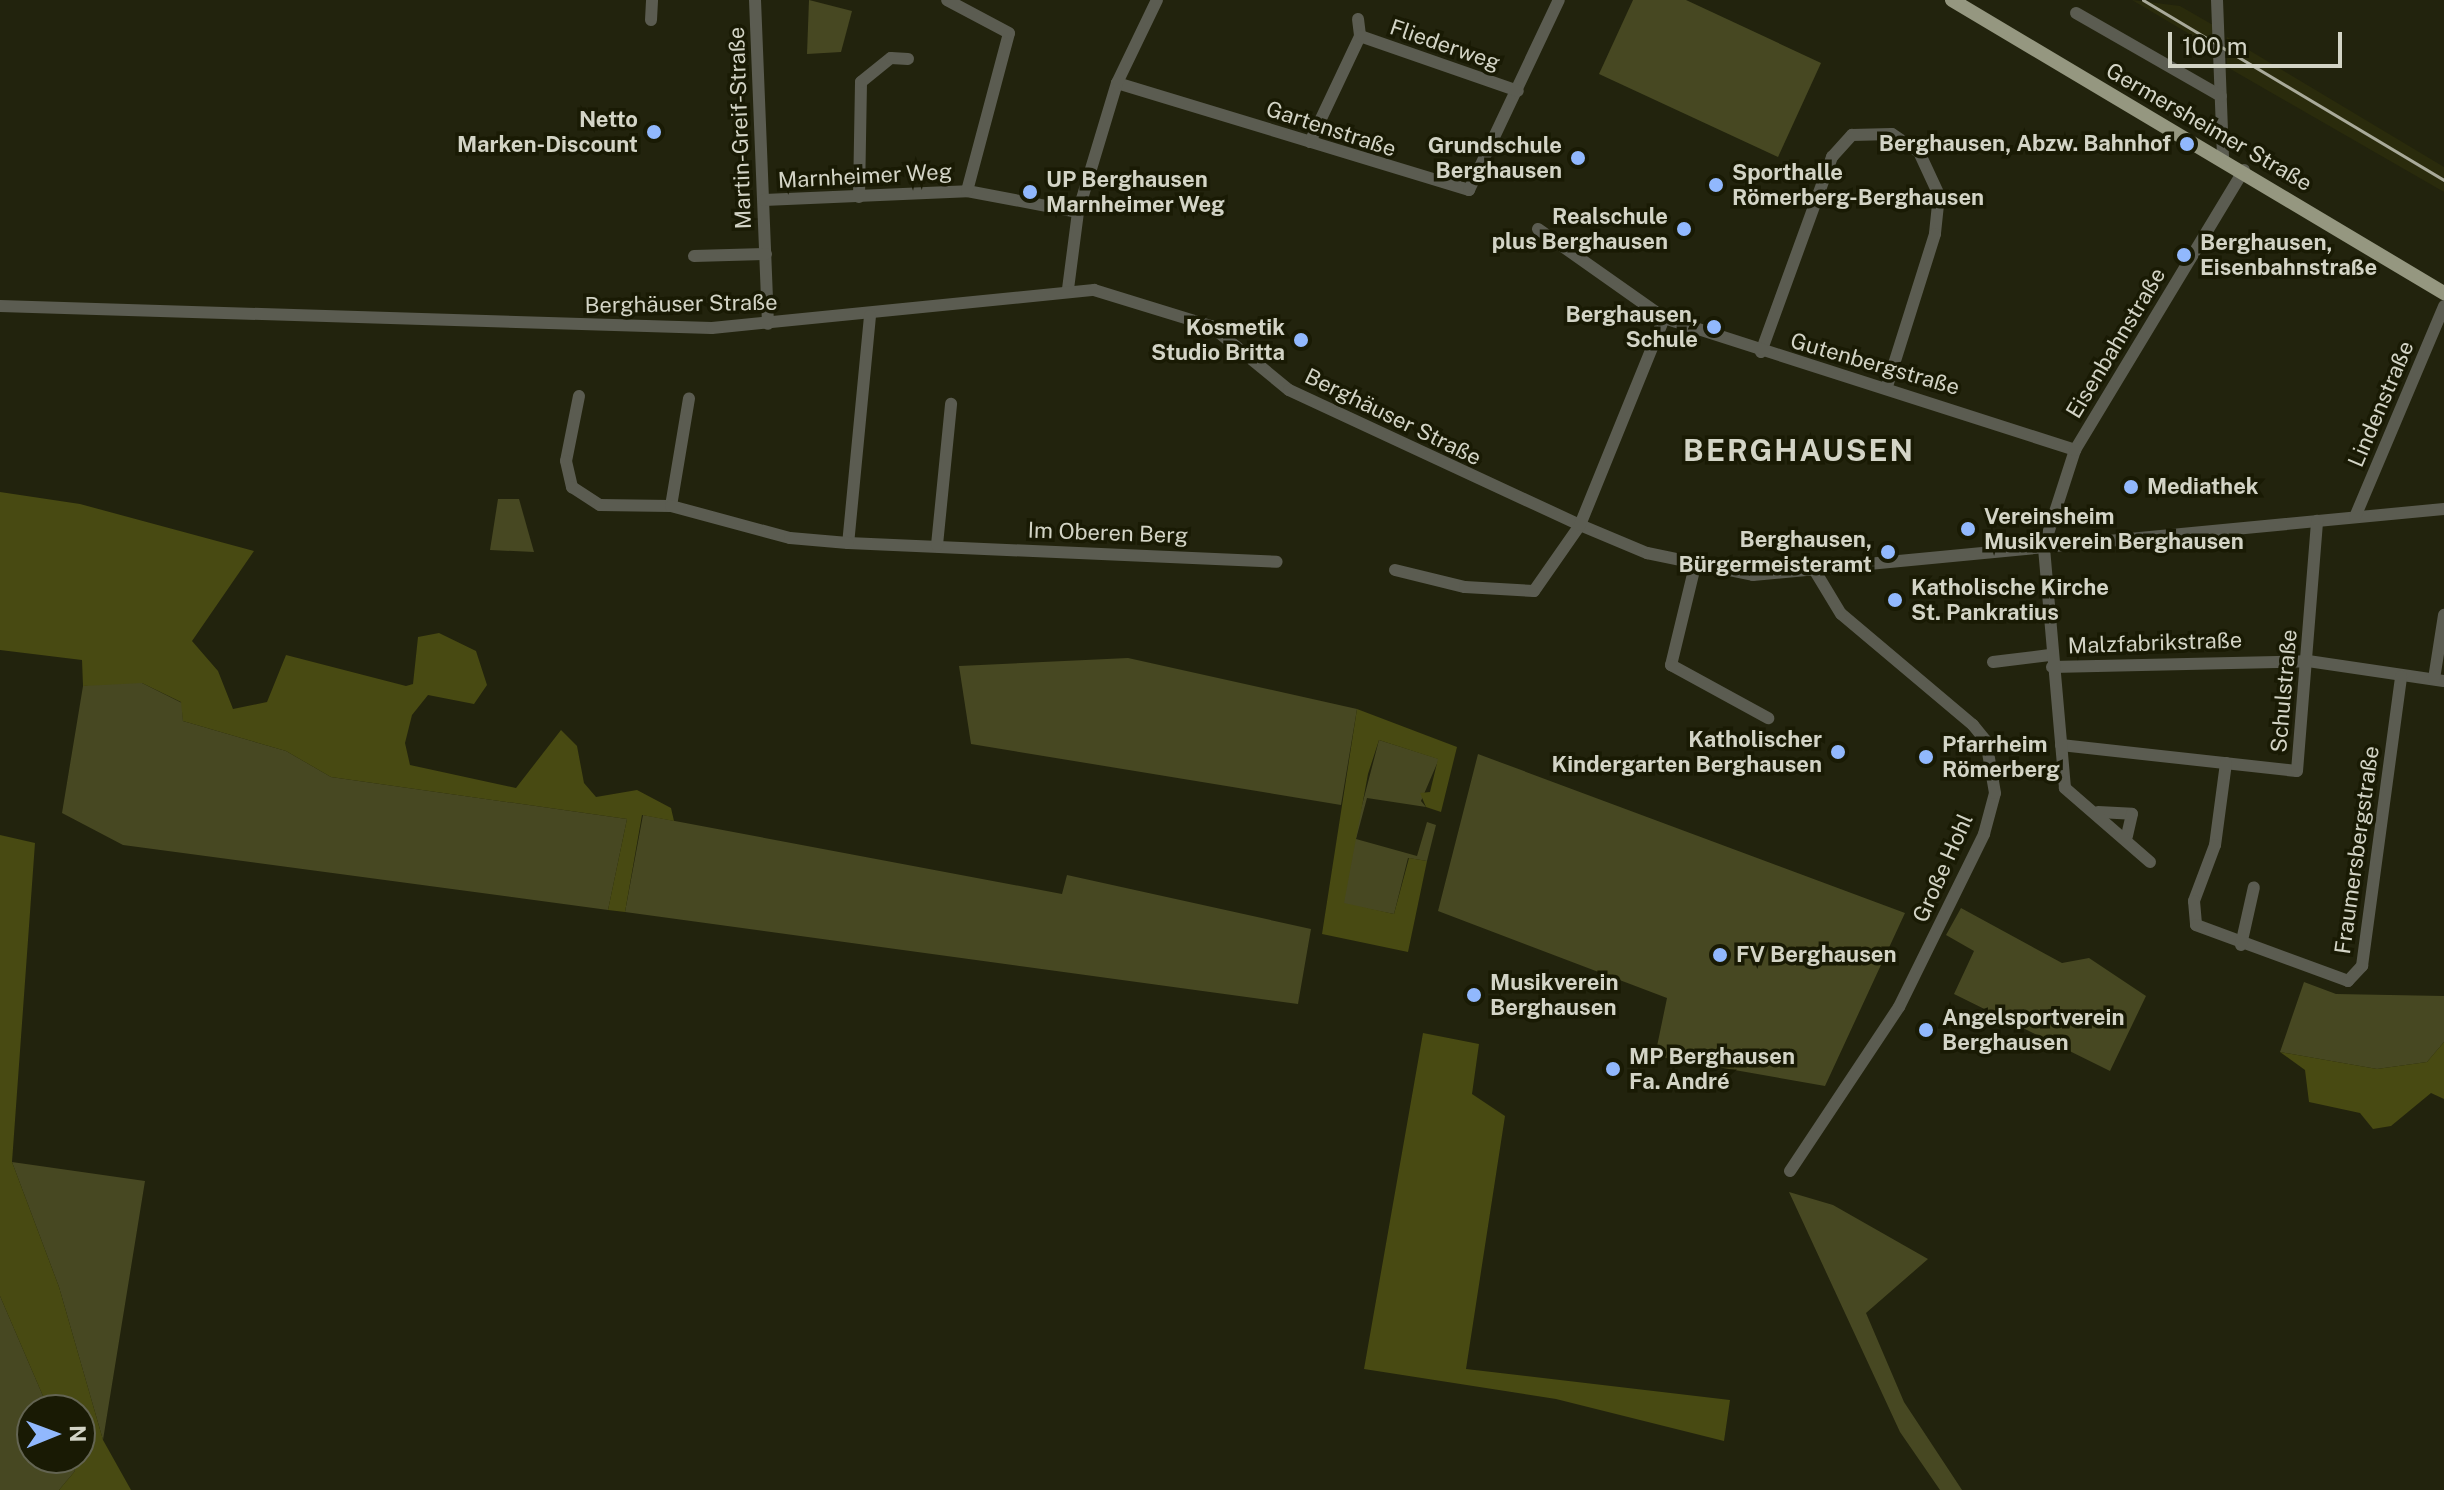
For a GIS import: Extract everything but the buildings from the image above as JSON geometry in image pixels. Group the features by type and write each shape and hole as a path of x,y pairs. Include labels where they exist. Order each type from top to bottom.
{"main road":[{"name":"Germersheimer Straße","path":"1952,0 2244,170 2444,293"}],"street":[{"path":"651,20 652,0"},
{"name":"Martin-Greif-Straße","path":"755,0 768,324"},
{"name":"Marnheimer Weg","path":"947,0 1009,33 967,191"},
{"path":"1068,289 1078,212 1117,83 1157,0"},
{"name":"Gartenstraße","path":"1117,83 1469,190 1559,0"},
{"path":"2217,0 2223,158"},
{"path":"2076,13 2221,96"},
{"name":"Fliederweg","path":"1310,142 1360,36 1358,19"},
{"name":"Fliederweg","path":"1360,36 1518,91"},
{"path":"859,197 861,82 880,63 908,59"},
{"path":"1761,352 1832,157 1852,135 1892,134 1919,152 1939,195 1935,234 1887,386"},
{"name":"Eisenbahnstraße","path":"2044,546 2075,450 2244,170"},
{"name":"Marnheimer Weg","path":"764,200 967,191 1078,212"},
{"name":"Gutenbergstraße","path":"1538,229 1664,318 1761,352 1887,386 2075,450"},
{"name":"Martin-Greif-Straße","path":"694,256 766,254"},
{"name":"Berghäuser Straße","path":"0,306 514,327 768,324 870,316 1068,289 1163,306 1211,326 1313,402 1580,525 1695,566 1753,575 2444,509"},
{"name":"Lindenstraße","path":"2355,517 2444,306"},
{"path":"848,543 870,316"},
{"path":"1395,570 1465,587 1534,591 1580,525 1664,318"},
{"name":"Im Oberen Berg","path":"579,396 566,461 572,487 600,505 671,506 790,538 848,543 1277,562"},
{"path":"671,506 689,398"},
{"path":"937,545 951,404"},
{"name":"Schulstraße","path":"2061,745 2297,771 2317,521"},
{"path":"2044,546 2051,661 2065,788 2127,836 2150,862"},
{"path":"1695,566 1671,665 1768,718"},
{"name":"Große Hohl","path":"1790,1171 1899,1007 1984,834 1995,793 1980,733 1909,665 1841,614 1815,571"},
{"path":"2439,680 2444,615"},
{"name":"Malzfabrikstraße","path":"1993,662 2308,661 2401,677 2439,680"},
{"name":"Fraumersbergstraße","path":"2226,763 2215,845 2194,901 2196,925 2336,982 2357,975 2401,677"},
{"path":"2097,812 2132,814 2127,836"},
{"path":"2241,945 2254,887"}],"shaded area":[{"path":"809,0 852,11 841,52 807,54"},
{"path":"1633,0 1686,0 1821,63 1778,157 1599,74"},
{"path":"2132,0 2180,6 2213,25 2213,48"},
{"path":"2227,37 2444,167 2444,192 2227,67"},
{"path":"0,492 80,504 254,551 192,641 218,671 233,709 267,702 286,655 406,686 413,684 418,637 439,633 476,651 487,685 474,704 428,695 412,715 405,743 410,765 516,788 561,730 577,746 584,783 596,797 637,790 671,808 674,821 642,815 625,912 608,910 627,819 331,777 286,751 183,721 181,702 142,683 83,686 82,660 0,650"},
{"path":"498,499 519,499 534,552 490,550"},
{"path":"1128,658 1357,709 1341,805 971,744 959,666"},
{"path":"104,682 142,683 182,703 183,721 286,751 331,777 627,819 608,910 123,845 62,813 83,686"},
{"path":"1357,709 1457,747 1441,812 1426,807 1420,793 1430,792 1438,759 1379,740 1368,774 1344,903 1394,914 1409,858 1427,861 1408,952 1322,934"},
{"path":"1379,740 1439,759 1421,801 1426,807 1367,798 1356,839 1417,856 1427,822 1436,825 1427,861 1408,858 1394,914 1343,904 1354,836"},
{"name":"FV Berghausen","path":"1478,754 1905,913 1825,1086 1655,1056 1667,998 1438,911"},
{"path":"643,815 1062,894 1067,875 1311,929 1298,1004 625,912"},
{"path":"0,835 35,843 12,1162 59,1287 90,1394 42,1394 0,1296"},
{"path":"1961,908 2062,963 2089,958 2146,996 2110,1071 1954,994 1974,951 1946,935"},
{"path":"2304,982 2336,994 2444,996 2444,1042 2427,1062 2377,1069 2280,1052"},
{"path":"1423,1033 1479,1044 1472,1094 1505,1116 1466,1369 1730,1400 1724,1441 1556,1399 1364,1369"},
{"path":"2444,1042 2444,1099 2431,1093 2391,1126 2373,1129 2360,1113 2309,1102 2305,1070 2280,1052 2377,1069 2427,1062"},
{"path":"12,1162 145,1181 103,1440 96,1416 96,1394 90,1394 59,1287"},
{"path":"1789,1192 1833,1205 1928,1259 1866,1313 1904,1402 1962,1490 1940,1490 1900,1432"},
{"path":"0,1296 42,1394 16,1394 16,1474 72,1474 59,1490 0,1490"},
{"path":"96,1416 103,1440 131,1490 59,1490 72,1474 96,1474"}],"railway":[{"path":"2143,0 2444,180"}],"place":[{"name":"Netto Marken-Discount","path":"654,132"},
{"name":"Berghausen, Abzw. Bahnhof","path":"2187,144"},
{"name":"Grundschule Berghausen","path":"1578,158"},
{"name":"Sporthalle Römerberg-Berghausen","path":"1716,185"},
{"name":"UP Berghausen Marnheimer Weg","path":"1030,192"},
{"name":"Realschule plus Berghausen","path":"1684,229"},
{"name":"Berghausen, Eisenbahnstraße","path":"2184,255"},
{"name":"Berghausen, Schule","path":"1714,327"},
{"name":"Kosmetik Studio Britta","path":"1301,340"},
{"name":"Mediathek","path":"2131,487"},
{"name":"Vereinsheim Musikverein Berghausen","path":"1968,529"},
{"name":"Berghausen, Bürgermeisteramt","path":"1888,552"},
{"name":"Katholische Kirche St. Pankratius","path":"1895,600"},
{"name":"Katholischer Kindergarten Berghausen","path":"1838,752"},
{"name":"Pfarrheim Römerberg","path":"1926,757"},
{"name":"FV Berghausen","path":"1720,955"},
{"name":"Musikverein Berghausen","path":"1474,995"},
{"name":"Angelsportverein Berghausen","path":"1926,1030"},
{"name":"MP Berghausen Fa. André","path":"1613,1069"}],"district":[{"name":"BERGHAUSEN","path":"1799,450"}]}
